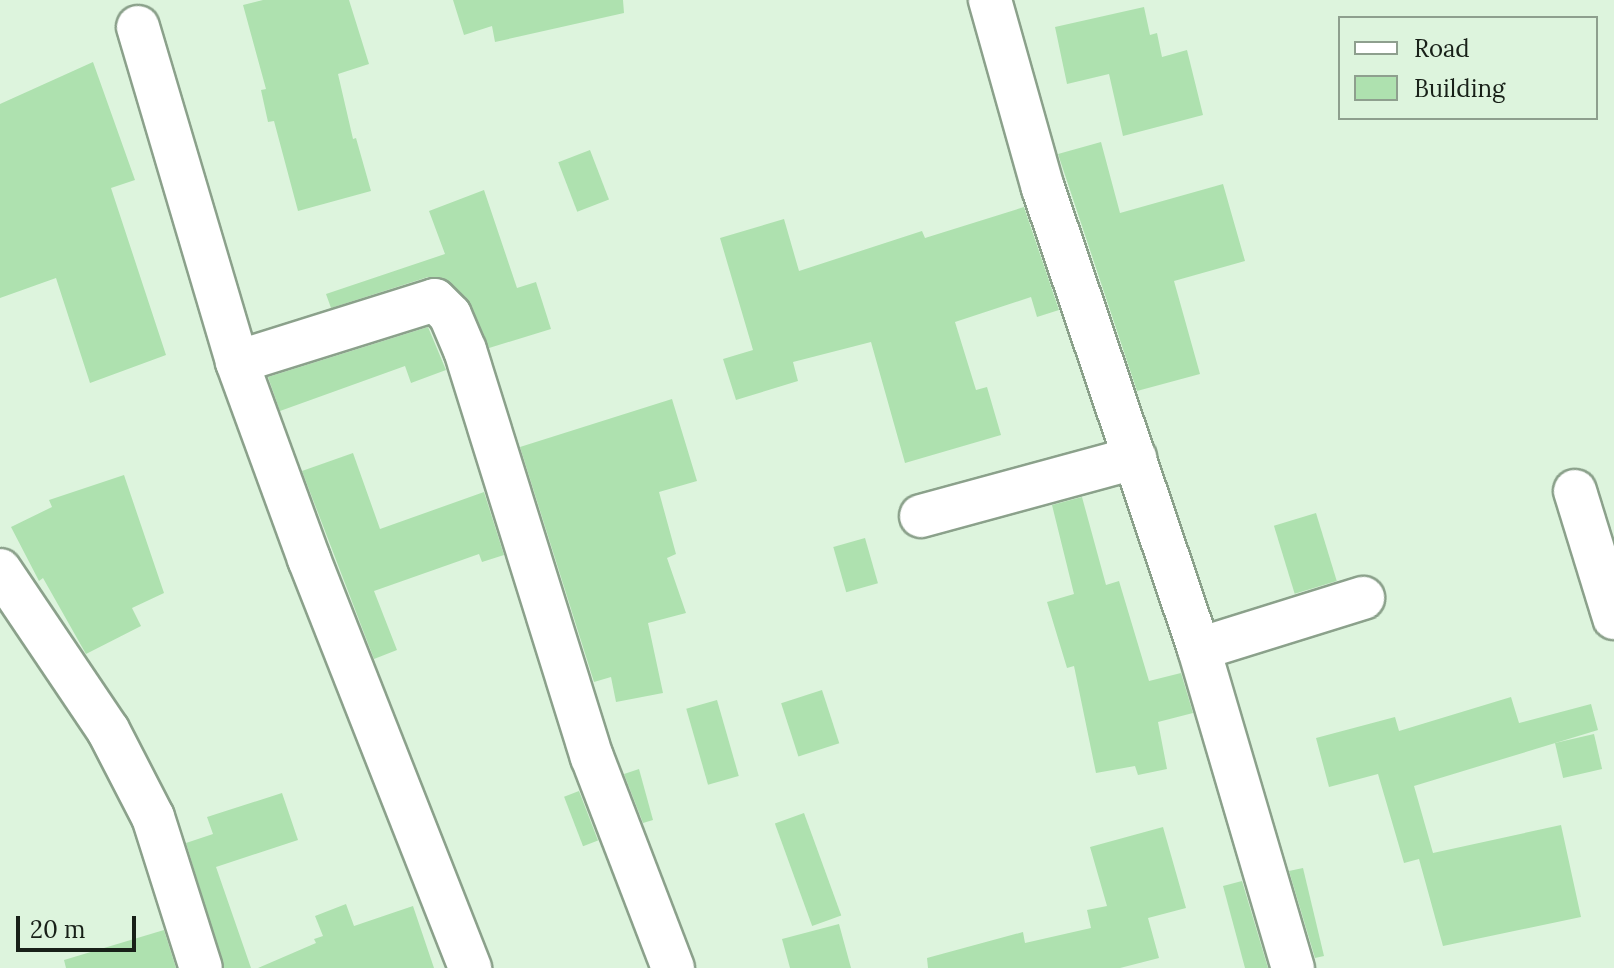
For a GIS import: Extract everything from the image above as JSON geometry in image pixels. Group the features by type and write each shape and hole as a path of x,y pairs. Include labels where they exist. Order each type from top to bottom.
{"street":[{"path":"990,0 1043,188 1199,649 1293,968"},
{"path":"138,27 237,362 309,559 470,968"},
{"path":"237,362 435,300 450,315 470,365 592,757 673,968"},
{"path":"921,516 1135,458"},
{"path":"1575,491 1614,618"},
{"path":"0,570 108,730 153,817 201,968"},
{"path":"1199,649 1363,598"}],"building":[{"path":"263,0 349,0 369,64 338,74 353,139 356,138 371,191 298,211 274,121 268,122 261,90 266,89 243,5"},
{"path":"453,0 623,0 624,13 495,42 492,26 464,35"},
{"path":"1144,7 1150,35 1157,33 1162,57 1187,50 1203,115 1123,136 1109,74 1067,84 1055,27"},
{"path":"93,62 135,180 111,188 166,355 90,383 56,278 0,298 0,104"},
{"path":"1101,142 1120,213 1223,184 1245,261 1174,281 1200,374 1137,391 1058,154"},
{"path":"590,150 609,199 577,212 558,162"},
{"path":"484,190 517,288 536,282 551,329 489,348 467,298 440,277 428,277 331,308 326,294 445,254 429,211"},
{"path":"1024,207 1059,310 1037,317 1031,297 955,322 976,390 987,387 1001,435 905,463 871,342 793,362 798,381 736,400 723,359 753,350 720,238 784,219 799,271 922,231 925,238"},
{"path":"428,327 446,370 411,383 405,366 280,411 268,377"},
{"path":"672,399 697,481 659,492 676,554 667,558 686,613 648,623 663,693 616,702 611,677 594,682 520,447"},
{"path":"353,453 380,529 484,492 504,555 482,562 479,554 374,591 397,650 374,659 302,471"},
{"path":"124,475 164,593 132,608 141,626 86,654 43,578 39,581 11,527 52,507 49,500"},
{"path":"1082,497 1106,585 1119,581 1149,681 1181,673 1193,713 1158,722 1167,769 1138,775 1135,766 1096,773 1074,666 1067,668 1047,602 1074,594 1052,505"},
{"path":"1316,513 1337,581 1295,594 1274,526"},
{"path":"865,538 878,583 846,592 833,547"},
{"path":"822,690 839,743 798,757 781,703"},
{"path":"1511,697 1519,723 1591,704 1598,730 1414,786 1433,853 1561,825 1581,917 1443,946 1419,859 1404,863 1378,774 1329,787 1316,738 1395,717 1399,731"},
{"path":"717,700 739,776 708,785 686,709"},
{"path":"1594,734 1602,769 1563,778 1555,743"},
{"path":"639,769 653,820 643,823 624,774"},
{"path":"579,791 598,840 583,846 564,797"},
{"path":"282,793 298,840 216,867 251,968 224,968 186,843 213,834 207,817"},
{"path":"804,813 841,915 812,926 775,824"},
{"path":"1163,827 1186,908 1148,918 1159,958 1120,968 928,968 927,958 1023,932 1025,943 1091,928 1087,910 1107,906 1090,847"},
{"path":"1303,868 1324,956 1315,958 1289,871"},
{"path":"1242,881 1268,968 1245,968 1223,886"},
{"path":"346,904 354,926 413,906 434,968 258,968 316,943 314,939 323,936 315,916"},
{"path":"839,924 851,968 790,968 782,939"},
{"path":"164,930 176,968 66,968 64,960"}]}
